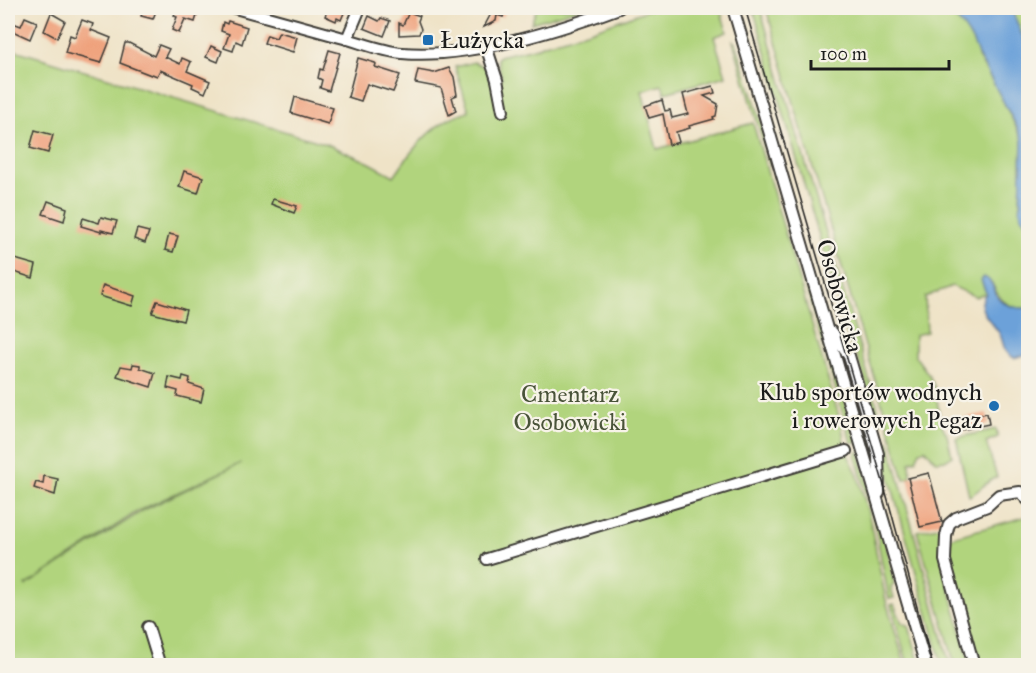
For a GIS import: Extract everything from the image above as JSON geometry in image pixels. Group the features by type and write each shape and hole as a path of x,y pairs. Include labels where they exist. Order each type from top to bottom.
{"street":[{"path":"235,8 266,12 347,39 401,53 459,51 486,46 619,8"},
{"path":"347,39 360,8"},
{"name":"Osobowicka","path":"733,8 926,666"},
{"path":"486,46 502,111"},
{"path":"487,559 846,451"},
{"path":"974,666 945,560 949,524 956,518 987,506 999,495 1020,492 1029,500"},
{"path":"148,627 160,666"}],"green space":[{"path":"537,8 582,8 531,23"},
{"name":"Cmentarz Osobowicki","path":"653,8 720,8 727,32 714,37 726,76 665,93 662,85 642,91 657,149 753,123 842,427 845,449 857,473 869,516 886,601 905,665 8,665 8,48 327,144 394,176 417,146 435,128 469,111 455,67 474,62 487,68 491,82 502,78 497,59 499,56 536,48","holes":["241,463 142,511 25,586 138,511"]},
{"path":"753,8 760,8 882,422 877,424 855,350 852,350"},
{"path":"766,8 941,8 965,27 977,50 978,57 1022,139 1020,209 1028,226 1028,308 1015,307 1006,303 1001,299 992,283 986,293 976,297 952,286 925,297 927,332 915,335 915,356 929,375 936,391 940,421 947,435 952,456 947,460 936,461 925,449 920,451 916,460 910,462 911,477 904,479"},
{"path":"1010,8 1028,8 1028,49"},
{"path":"733,41 736,43 774,161 771,162 772,166 770,166"},
{"path":"807,283 812,288 857,443 851,442 805,284"},
{"path":"996,429 998,437 986,442 997,477 969,496 956,438"},
{"path":"889,442 950,665 942,665 880,444"},
{"path":"859,451 889,556 894,598 889,599 873,515 855,455"},
{"path":"1028,516 1028,665 981,665 948,560 949,538"},
{"path":"943,526 942,561 970,665 955,665 917,531"},
{"path":"894,604 902,623 909,626 920,665 908,665 891,605"}],"water":[{"path":"941,8 1010,8 1028,49 1028,226 1021,216 1020,209 1022,139 980,60 969,34 957,20"},
{"path":"984,277 991,283 997,296 1003,302 1015,307 1028,308 1028,354 1014,358 1009,355 1004,348 1000,334 984,313 982,304 986,293 981,280"}],"building":[{"path":"143,8 157,8 153,19 141,16"},
{"path":"176,8 199,9 195,22 185,19 179,33 172,30 177,17 174,16"},
{"path":"328,8 346,8 341,20 337,18 336,21 325,16"},
{"path":"494,8 506,8 503,17 497,15 496,21 484,27"},
{"path":"409,12 420,16 419,34 399,35 399,23 403,25"},
{"path":"51,13 65,21 57,38 44,31"},
{"path":"369,16 379,21 381,18 390,21 384,36 364,28"},
{"path":"25,17 37,22 30,39 8,29 8,21 21,26"},
{"path":"82,20 93,24 91,30 111,38 101,63 65,53 70,35 75,37"},
{"path":"228,21 247,27 242,44 236,41 233,51 224,48 229,34 221,31 223,22 227,24"},
{"path":"279,32 297,37 293,52 264,43 267,35 276,38"},
{"path":"125,43 154,56 159,45 169,49 165,57 180,64 182,58 191,62 187,71 210,81 205,93 192,87 193,84 160,70 157,76 151,75 120,63"},
{"path":"211,46 222,51 218,62 206,57"},
{"path":"329,50 340,53 329,91 320,88 322,80 318,78"},
{"path":"358,58 375,63 375,67 400,75 393,92 367,84 361,101 348,97"},
{"path":"449,68 454,77 457,95 452,97 456,111 449,115 441,88 415,83 418,70 434,73"},
{"path":"713,86 715,93 704,96 718,104 714,119 676,132 679,142 669,145 663,114 649,118 645,106 662,100 665,111 670,110 672,118 688,114 683,94"},
{"path":"295,97 333,108 328,124 291,113"},
{"path":"35,130 53,135 48,153 30,148"},
{"path":"184,171 203,177 198,193 179,187"},
{"path":"273,199 297,206 294,213 271,204"},
{"path":"48,201 67,208 64,221 43,214"},
{"path":"101,217 117,221 113,233 81,226 83,218 99,223"},
{"path":"137,229 149,232 145,243 134,239"},
{"path":"169,234 178,236 173,252 165,250"},
{"path":"8,257 36,265 33,278 8,270"},
{"path":"103,285 135,296 132,306 100,296"},
{"path":"157,301 186,310 183,321 152,313"},
{"path":"133,364 155,373 151,387 117,376 121,366 132,368"},
{"path":"183,376 190,378 189,384 204,389 201,402 177,396 178,391 167,388 169,377 182,380"},
{"path":"987,413 989,424 956,431 953,420"},
{"path":"929,473 942,522 920,527 908,478"},
{"path":"44,476 58,479 55,495 34,488 36,482 43,484"}],"tram line":[{"path":"745,8 885,489 933,666"}],"place":[{"name":"Łużycka","path":"428,40"},
{"name":"Klub sportów wodnych i rowerowych Pegaz","path":"994,406"}]}
